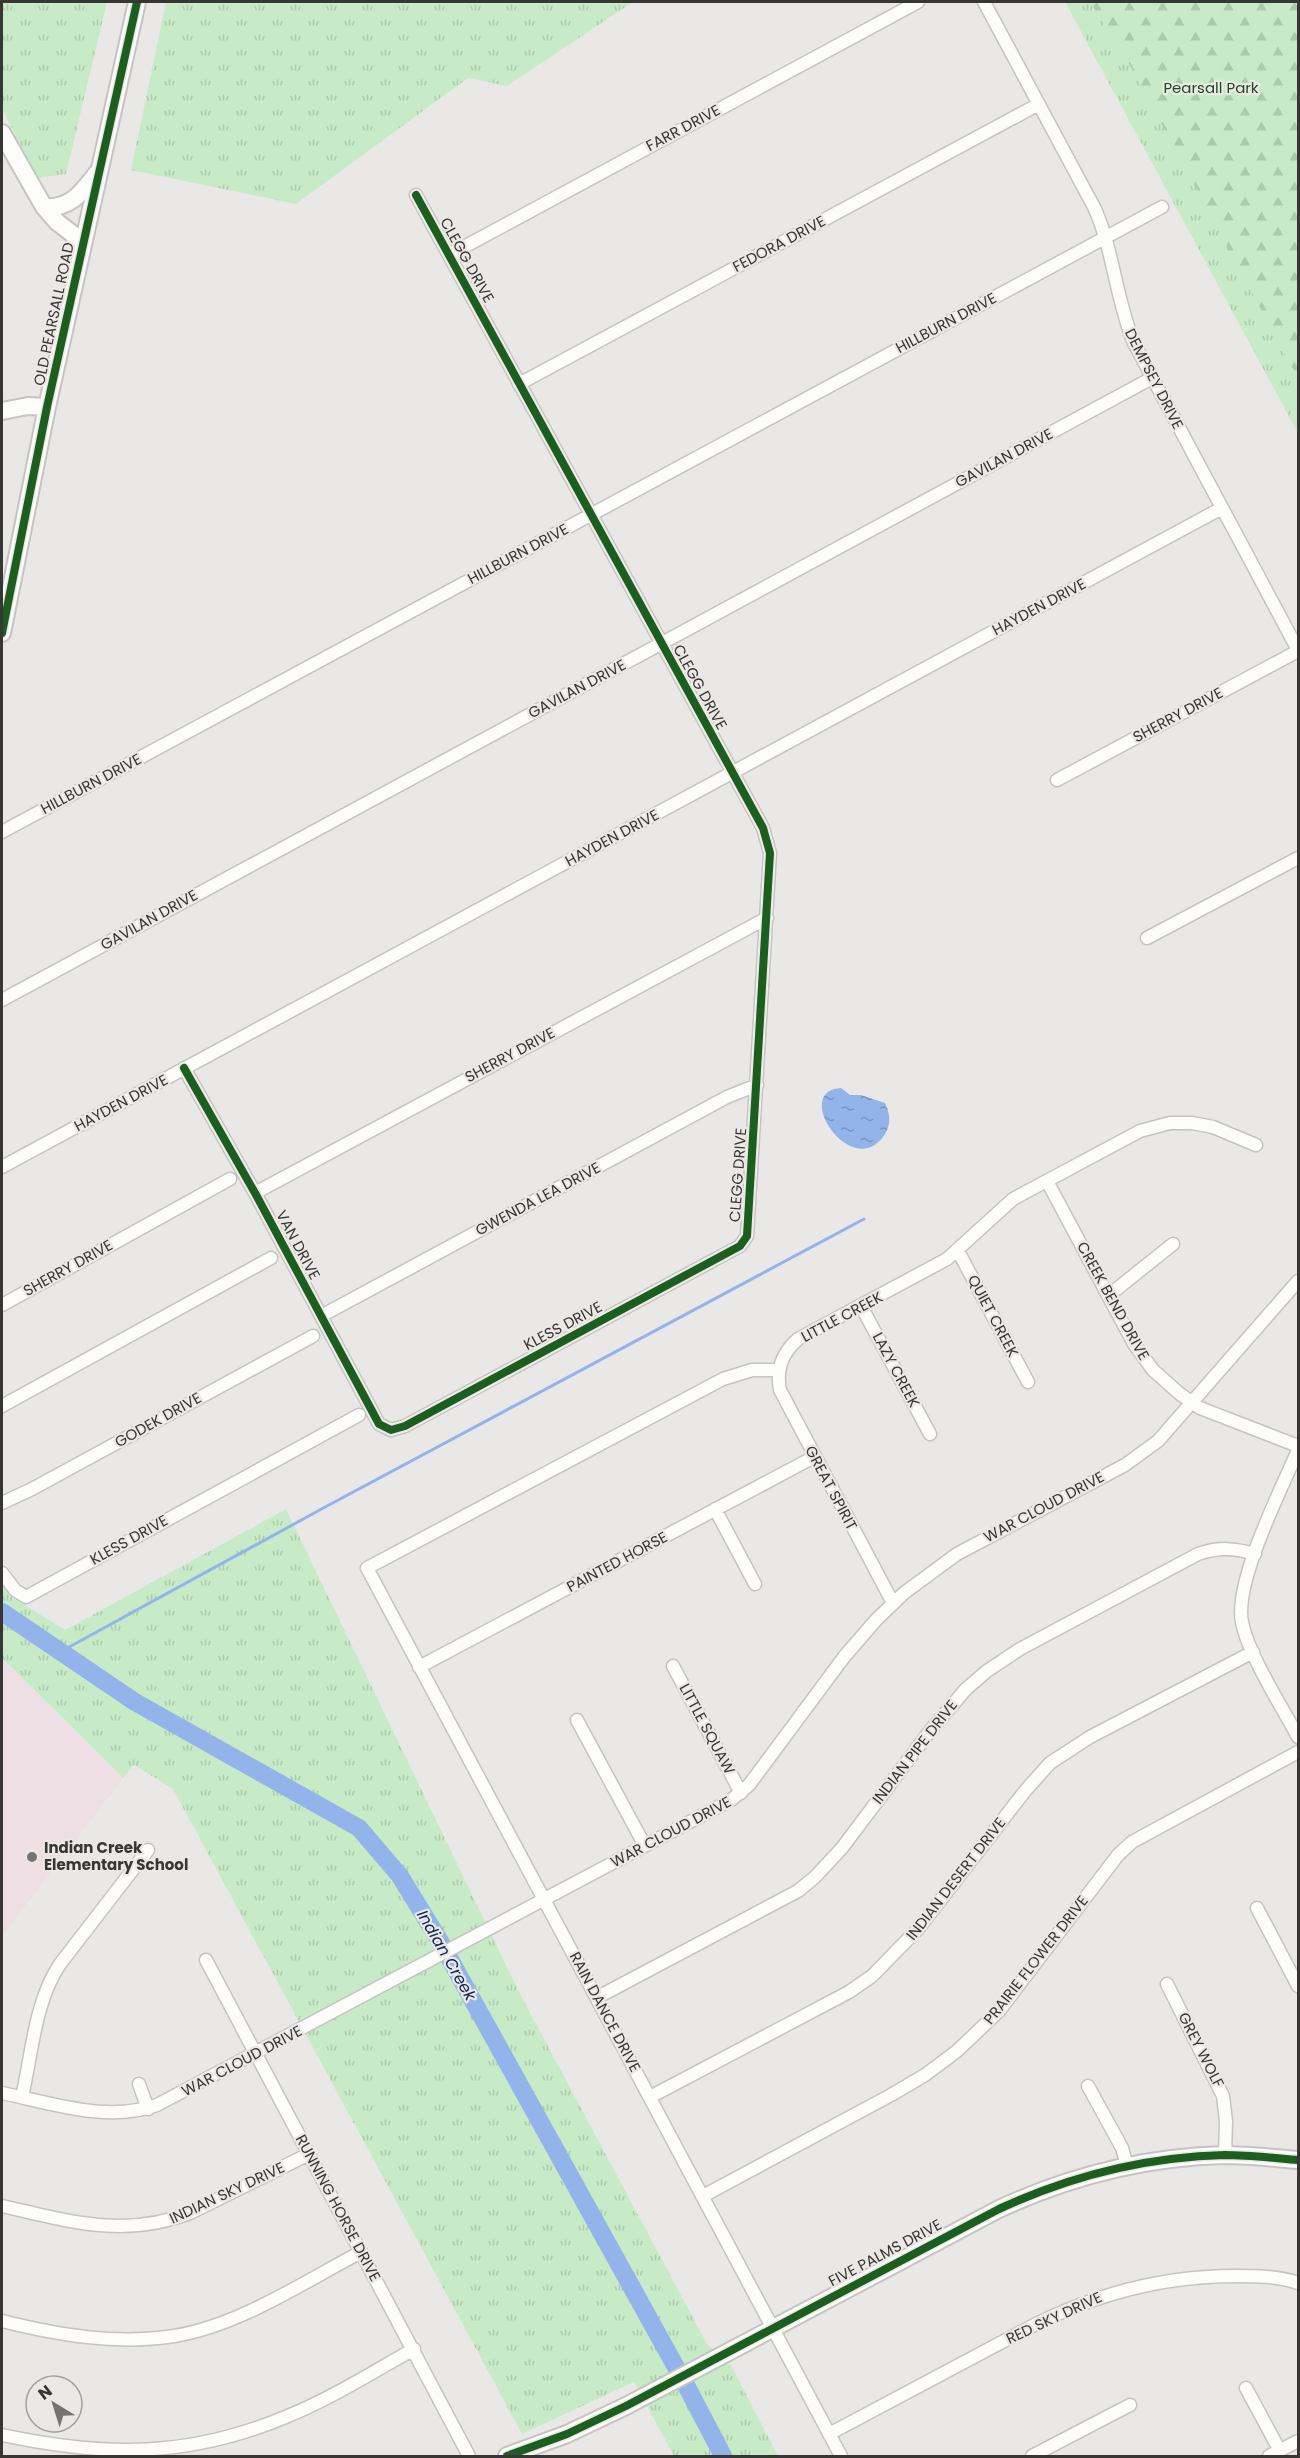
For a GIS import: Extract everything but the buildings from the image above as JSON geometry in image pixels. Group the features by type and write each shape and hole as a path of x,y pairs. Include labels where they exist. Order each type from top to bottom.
{"street":[{"name":"OLD PEARSALL ROAD","path":"2,633 47,407 137,2"},
{"name":"FARR DRIVE","path":"449,255 918,2"},
{"name":"DEMPSEY DRIVE","path":"984,2 1095,209 1106,236 1124,319 1152,378 1299,651"},
{"name":"FEDORA DRIVE","path":"519,384 1039,104"},
{"path":"2,133 44,207 57,222 83,242"},
{"path":"44,207 60,207 77,198 99,170"},
{"name":"CLEGG DRIVE","path":"416,195 764,828 770,847 758,1085 745,1240"},
{"name":"HILLBURN DRIVE","path":"2,832 1162,207"},
{"name":"GAVILAN DRIVE","path":"2,1000 1152,378"},
{"path":"2,411 28,406 47,407"},
{"name":"HAYDEN DRIVE","path":"2,1167 1222,508"},
{"name":"SHERRY DRIVE","path":"1057,780 1299,651"},
{"path":"1147,938 1299,858"},
{"name":"SHERRY DRIVE","path":"255,1193 767,918"},
{"name":"VAN DRIVE","path":"184,1068 255,1193 379,1424 390,1431"},
{"name":"GWENDA LEA DRIVE","path":"321,1316 727,1097 758,1085"},
{"name":"LITTLE CREEK","path":"779,1370 785,1353 798,1339 926,1271 958,1251 1001,1209 1047,1180 1140,1131 1181,1122 1202,1124 1256,1145"},
{"name":"SHERRY DRIVE","path":"2,1305 230,1179"},
{"name":"CREEK BEND DRIVE","path":"1047,1180 1134,1344 1147,1362 1163,1379 1191,1402 1219,1416 1299,1448"},
{"name":"KLESS DRIVE","path":"390,1431 405,1426 719,1257 745,1240"},
{"path":"1108,1296 1173,1244"},
{"name":"QUIET CREEK","path":"958,1251 1028,1382"},
{"path":"2,1406 272,1258"},
{"name":"WAR CLOUD DRIVE","path":"2,2093 103,2113 124,2114 148,2109 720,1807 741,1793 844,1657 893,1603 957,1554 1133,1459 1158,1441 1299,1281"},
{"name":"LAZY CREEK","path":"861,1306 930,1434"},
{"name":"GODEK DRIVE","path":"2,1503 32,1489 313,1336"},
{"name":"RAIN DANCE DRIVE","path":"779,1370 752,1370 723,1379 367,1568 598,1997 841,2457"},
{"name":"GREAT SPIRIT","path":"779,1370 780,1390 893,1603"},
{"name":"KLESS DRIVE","path":"2,1573 15,1590 26,1597 359,1415"},
{"path":"1299,1448 1245,1580 1241,1603 1242,1624 1253,1652 1299,1737"},
{"name":"PAINTED HORSE","path":"419,1667 814,1457"},
{"path":"715,1509 754,1584"},
{"name":"INDIAN PIPE DRIVE","path":"598,1997 783,1900 814,1877 842,1848 930,1731 966,1689 1004,1658 1198,1554 1228,1548 1255,1554"},
{"name":"INDIAN DESERT DRIVE","path":"650,2097 849,1992 872,1976 918,1929 1025,1791 1050,1763 1090,1737 1253,1652"},
{"name":"LITTLE SQUAW","path":"673,1666 741,1793"},
{"path":"577,1720 645,1846"},
{"name":"PRAIRIE FLOWER DRIVE","path":"703,2196 925,2075 973,2037 999,2011 1118,1855 1132,1842 1299,1752"},
{"path":"22,2097 43,2001 50,1981 60,1964 148,1850"},
{"path":"1257,1908 1299,1986"},
{"name":"RUNNING HORSE DRIVE","path":"206,1960 414,2349 469,2457"},
{"name":"GREY WOLF","path":"1167,1984 1223,2096 1226,2121 1225,2155"},
{"path":"139,2084 148,2109"},
{"path":"1088,2086 1122,2148 1127,2166"},
{"name":"INDIAN SKY DRIVE","path":"2,2206 75,2222 111,2227 152,2225 192,2212 309,2154"},
{"name":"FIVE PALMS DRIVE","path":"507,2457 567,2434 649,2394 999,2209 1044,2190 1095,2173 1127,2166 1225,2155 1299,2160"},
{"path":"2,2321 85,2338 129,2339 174,2336 234,2317 361,2252"},
{"name":"RED SKY DRIVE","path":"829,2433 1036,2324 1106,2294 1169,2280 1210,2276 1251,2276 1299,2283"},
{"path":"2,2435 46,2445 93,2451 133,2452 209,2441 238,2434 290,2415 414,2349"},
{"path":"1246,2388 1274,2454 1299,2441"},
{"path":"1032,2457 1130,2405"}],"shaded area":[{"name":"Indian Creek Elementary School","path":"2,1659 123,1778 2,1936"}],"green space":[{"path":"2,2 107,2 66,174 38,178 2,109"},
{"path":"166,2 633,2 507,86 468,78 296,204 131,170"},
{"name":"Pearsall Park","path":"1065,2 1298,2 1298,433"},
{"name":"Pearsall Park","path":"1090,2 1298,2 1298,378 1131,67"},
{"path":"286,1509 519,1992 707,2344 732,2367 778,2456 674,2456 634,2382 522,2434 173,1789 134,1765 123,1778 2,1658 2,1585 10,1596 65,1630"}],"water":[{"path":"841,1088 850,1095 861,1095 885,1103 889,1117 888,1129 883,1137 870,1147 856,1148 842,1141 831,1130 824,1116 822,1103 827,1093"}],"waterway":[{"path":"60,1652 327,1506 864,1219"},
{"name":"Indian Creek","path":"2,1612 135,1702 359,1828 400,1876 441,1943 723,2456"}],"cycle path":[{"path":"2,633 47,407 137,2"},
{"path":"184,1068 255,1193 379,1424 391,1430 405,1426 740,1246 747,1236 770,853 763,828 416,195"},
{"path":"507,2456 567,2434 626,2406 999,2209 1026,2197 1109,2170 1166,2160 1225,2155 1298,2160"}],"place":[{"name":"Indian Creek Elementary School","path":"32,1857"}]}
